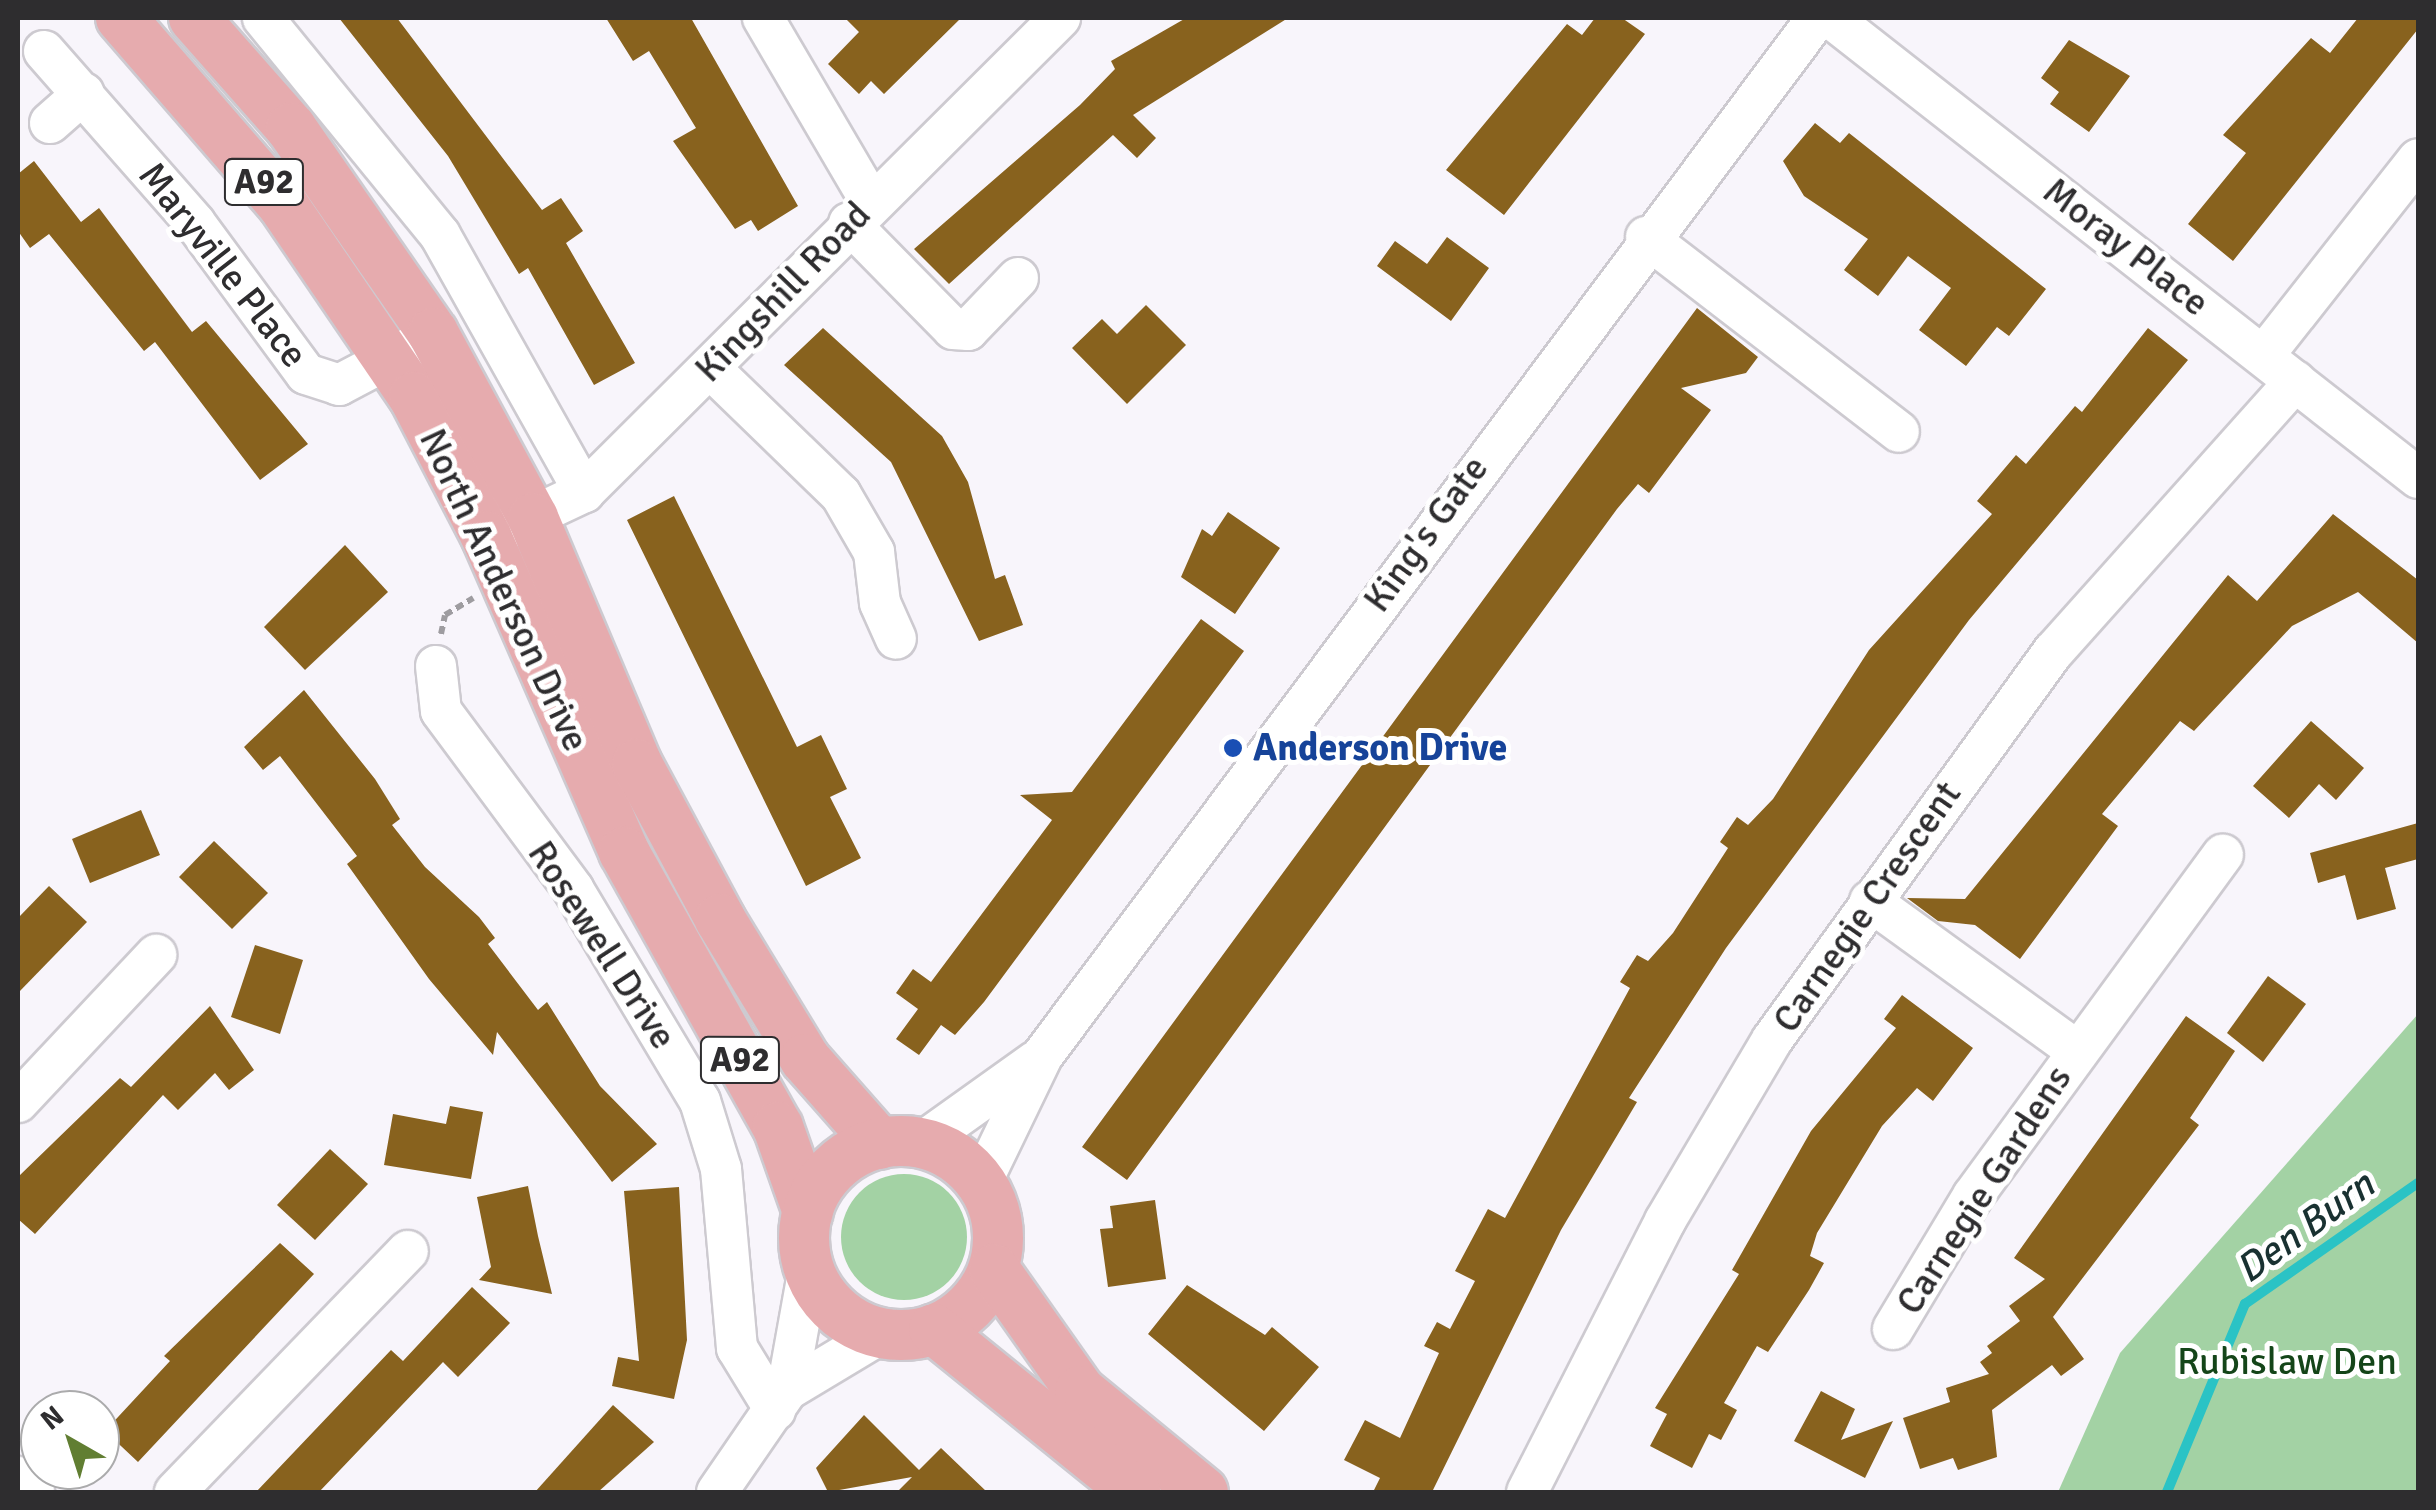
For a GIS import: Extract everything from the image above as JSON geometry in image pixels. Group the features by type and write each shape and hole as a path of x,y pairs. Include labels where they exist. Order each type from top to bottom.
{"main road":[{"name":"North Anderson Drive","path":"121,18 283,205 389,360 495,558 624,852 766,1103 808,1212"},
{"name":"North Anderson Drive","path":"194,18 291,128 433,333 533,518 638,764 728,933 805,1060 901,1143"},
{"name":"A92","path":"901,1143 981,1183"},
{"path":"808,1212 842,1161 901,1143"},
{"path":"809,1268 836,1310 882,1333 934,1330 970,1305 994,1268 995,1214 981,1183"},
{"name":"A92","path":"808,1212 809,1268"},
{"path":"994,1268 1080,1391 1203,1492"},
{"path":"934,1330 1135,1492"}],"street":[{"path":"263,18 440,235 584,492"},
{"path":"763,18 860,212 954,329 968,330 1018,278"},
{"name":"Kingshill Road","path":"495,558 533,518 584,492 860,212 1060,18"},
{"name":"King's Gate","path":"981,1183 1042,1055 1646,236 1817,18"},
{"name":"Moray Place","path":"1832,18 2418,478"},
{"name":"Maryville Place","path":"44,51 84,93 306,374 339,385 433,333"},
{"path":"50,123 84,93"},
{"path":"2264,354 2418,159"},
{"path":"1646,236 1899,432"},
{"path":"710,368 840,495 874,552 880,602 896,639"},
{"name":"Carnegie Crescent","path":"1526,1492 1665,1221 1772,1040 2054,651 2295,380"},
{"name":"Rosewell Drive","path":"436,666 441,711 573,889 700,1101 721,1170 737,1348 781,1400"},
{"name":"Carnegie Gardens","path":"1893,1329 2076,1050 2223,855"},
{"name":"Carnegie Gardens","path":"1870,901 2076,1050"},
{"path":"18,1102 156,955"},
{"name":"King's Gate","path":"901,1143 1042,1055"},
{"path":"175,1492 408,1251"},
{"path":"781,1400 809,1268"},
{"path":"717,1492 781,1400 882,1333"},
{"path":"18,1477 34,1492"}],"path":[{"path":"436,666 445,615 495,558"}],"green space":[{"name":"Rubislaw Den","path":"2418,1014 2418,1492 2058,1492 2120,1353"},
{"path":"904,1174 928,1179 948,1193 962,1213 967,1237 962,1261 948,1281 928,1295 904,1300 880,1295 860,1281 846,1261 841,1237 846,1213 860,1193 880,1179"}],"building":[{"path":"339,18 397,18 542,210 561,198 583,231 566,243 635,363 594,385 528,268 519,274 448,156"},
{"path":"606,18 691,18 798,206 758,231 751,220 735,229 673,141 696,128 649,51 633,61"},
{"path":"845,18 961,18 884,94 871,81 859,94 828,64 859,32"},
{"path":"1186,18 1288,18 1133,115 1156,138 1137,158 1113,135 949,284 914,249 1080,105 1115,69 1111,61"},
{"path":"1595,18 1622,18 1645,34 1504,215 1446,170 1567,24 1582,35"},
{"path":"2358,18 2418,18 2418,29 2233,261 2188,224 2246,153 2223,135 2311,38 2330,53"},
{"path":"2069,40 2130,76 2089,132 2050,104 2059,92 2041,78"},
{"path":"1815,123 1840,143 1849,133 2046,289 2009,336 1997,327 1966,366 1919,330 1951,288 1908,256 1878,296 1844,270 1868,239 1804,196 1783,161"},
{"path":"34,161 81,222 99,208 192,332 206,321 308,444 260,480 155,342 144,351 49,234 30,248 18,231 18,174"},
{"path":"1447,237 1489,268 1451,321 1377,266 1395,241 1427,264"},
{"path":"1146,305 1186,345 1127,404 1072,348 1102,319 1117,334"},
{"path":"1697,308 1758,357 1746,373 1681,388 1711,410 1649,493 1638,484 1617,509 1127,1180 1082,1147"},
{"path":"823,328 942,436 968,482 995,579 1005,575 1023,625 979,641 891,462 784,365"},
{"path":"2148,328 2188,360 1969,620 1726,948 1629,1098 1637,1102 1561,1230 1432,1492 1373,1492 1380,1478 1344,1460 1365,1420 1400,1438 1439,1353 1424,1346 1437,1322 1450,1329 1475,1281 1455,1271 1488,1209 1505,1218 1630,988 1620,982 1637,955 1648,961 1673,933 1728,848 1720,842 1737,817 1748,825 1773,799 1869,650 1992,514 1977,501 2016,455 2026,464 2075,406 2082,412"},
{"path":"674,496 797,747 821,735 847,789 830,797 861,858 806,886 627,520"},
{"path":"1228,512 1280,548 1235,614 1181,577 1202,529 1212,536"},
{"path":"2333,514 2418,580 2418,643 2358,592 2292,626 2194,731 2180,721 2102,814 2118,826 2020,959 1975,925 1938,921 1907,898 1965,899 2228,575 2257,601"},
{"path":"345,545 388,592 305,670 264,627"},
{"path":"1201,619 1244,651 984,1002 955,1035 941,1025 919,1055 896,1039 918,1009 896,993 913,969 931,982 1052,820 1020,795 1072,792"},
{"path":"304,690 375,779 400,819 392,825 425,867 479,917 495,938 488,944 538,1010 547,1002 600,1086 657,1144 612,1182 497,1032 493,1055 429,979 347,864 357,856 280,756 263,770 244,747"},
{"path":"2311,721 2364,768 2336,800 2319,784 2289,818 2253,786"},
{"path":"141,810 160,855 90,883 72,839"},
{"path":"2418,823 2418,859 2385,868 2396,909 2357,920 2345,875 2318,883 2310,853"},
{"path":"214,841 268,893 232,929 179,877"},
{"path":"49,886 87,922 18,993 18,918"},
{"path":"255,945 303,960 280,1034 231,1017"},
{"path":"2268,976 2306,1004 2263,1062 2227,1033"},
{"path":"1902,995 1973,1048 1933,1101 1917,1088 1882,1126 1817,1233 1810,1256 1824,1263 1809,1290 1768,1352 1757,1346 1724,1403 1737,1410 1721,1440 1709,1434 1692,1468 1650,1446 1667,1414 1655,1408 1739,1274 1732,1270 1811,1131 1896,1028 1884,1019"},
{"path":"210,1006 254,1070 229,1090 215,1073 178,1110 163,1095 35,1234 18,1219 18,1177 120,1078 131,1087"},
{"path":"2186,1016 2235,1051 2190,1118 2199,1125 2053,1317 2084,1359 2061,1376 2052,1365 1992,1410 1997,1457 1958,1470 1953,1458 1920,1469 1903,1418 1950,1402 1946,1388 1989,1374 1980,1362 1992,1353 1987,1346 2020,1321 2009,1306 2045,1279 2014,1258"},
{"path":"450,1106 483,1112 471,1179 384,1165 393,1114 446,1124"},
{"path":"330,1149 368,1184 315,1240 277,1205"},
{"path":"528,1186 552,1294 479,1280 491,1267 477,1197"},
{"path":"679,1187 687,1340 674,1399 612,1386 618,1357 639,1361 624,1191"},
{"path":"1155,1200 1166,1279 1108,1287 1100,1229 1113,1228 1110,1206"},
{"path":"280,1243 314,1274 138,1462 120,1445 120,1415 170,1361 164,1356"},
{"path":"1187,1285 1265,1335 1272,1327 1319,1367 1264,1431 1148,1334"},
{"path":"472,1287 510,1323 458,1377 443,1362 319,1492 256,1492 391,1350 403,1361"},
{"path":"1821,1391 1855,1409 1841,1440 1893,1421 1865,1478 1794,1441"},
{"path":"613,1405 654,1442 598,1492 535,1492"},
{"path":"864,1415 919,1470 941,1448 987,1492 897,1492 912,1477 828,1492 816,1468"}],"waterway":[{"name":"Den Burn","path":"2167,1492 2245,1304 2418,1183"}],"place":[{"name":"Anderson Drive","path":"1233,748"}]}
